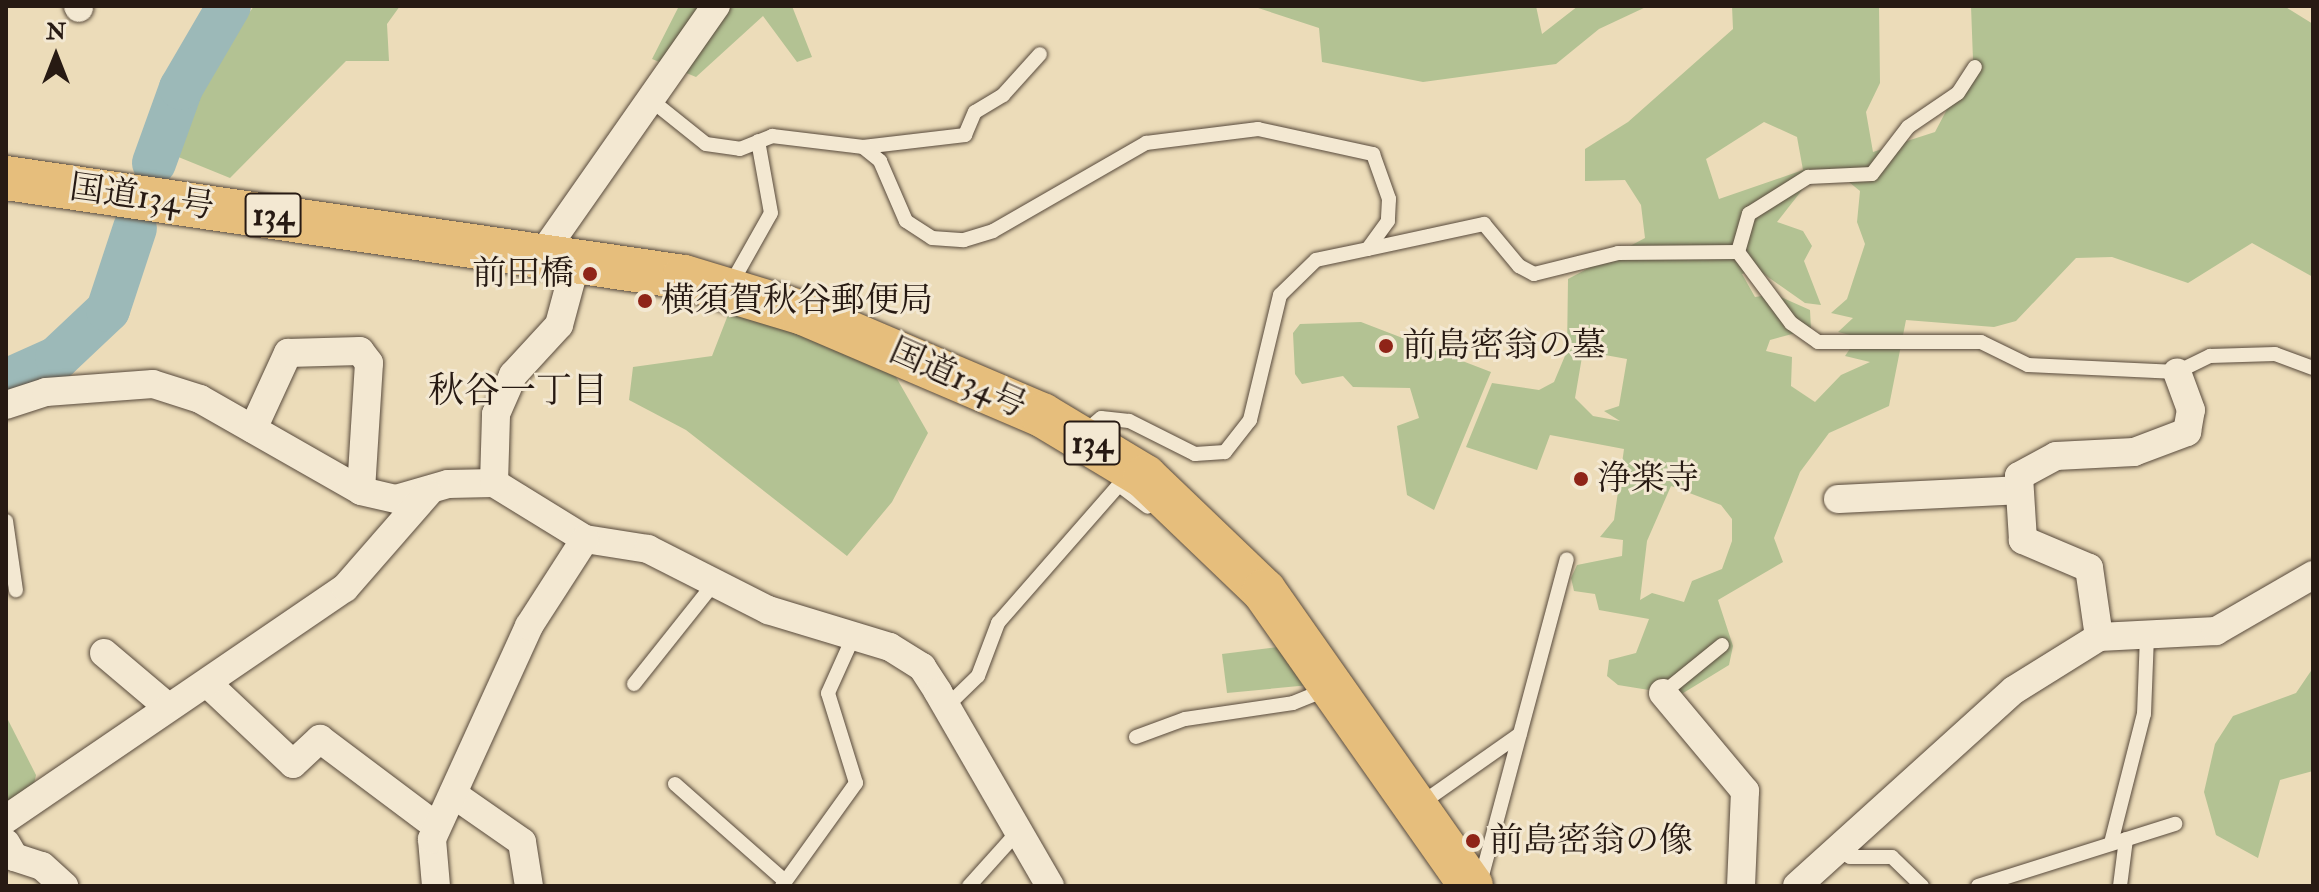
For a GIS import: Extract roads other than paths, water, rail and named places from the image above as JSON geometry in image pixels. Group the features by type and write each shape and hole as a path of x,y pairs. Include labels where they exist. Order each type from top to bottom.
{"highway":[{"name":"国道134号","path":"6,178 558,259 728,288 906,354 1081,436 1145,477 1237,562 1335,686 1415,808 1471,886"}],"street":[{"path":"494,483 496,414 513,375 559,325 558,259 651,100 716,6"},
{"path":"253,429 288,353 360,351 369,363 361,491"},
{"path":"2099,637 2089,568 2023,540 2019,490 2026,467 2056,456 2134,452 2187,432 2191,410 2177,372"},
{"path":"6,405 46,392 153,384 253,429 361,491 396,499 494,483 585,539 648,549 712,586 768,610 855,632 922,667 947,706 1015,835 1050,886"},
{"path":"1838,499 2019,490"},
{"path":"6,819 345,588 428,493"},
{"path":"436,886 437,827 529,626 585,539"},
{"path":"1797,886 1833,848 2014,690 2099,637 2216,631 2313,575"},
{"path":"104,653 131,683 168,707"},
{"path":"207,683 293,764 320,739 437,827"},
{"path":"1663,693 1745,791 1741,886"},
{"path":"453,794 522,842 529,886"},
{"path":"6,843 14,857 42,866 64,886"}],"lane":[{"path":"651,100 706,144 740,149 772,136 863,147 965,135 975,112 1003,95 1040,54"},
{"path":"1738,252 1749,214 1808,177 1872,174 1908,127 1958,93 1975,67"},
{"path":"863,147 880,161 906,221 932,238 964,240 993,231 1146,143 1258,129 1309,136 1373,154 1389,199 1388,221 1368,249"},
{"path":"728,288 771,213 758,141"},
{"path":"1081,436 1101,418 1129,421 1195,454 1225,452 1250,420 1280,295 1316,260 1484,224 1519,266 1534,274 1618,253 1738,252"},
{"path":"1738,252 1791,323 1818,342 1981,342 2028,365 2177,372 2210,356 2275,354 2313,368"},
{"path":"947,706 978,676 998,623 1119,485 1214,560 1237,562"},
{"path":"6,521 16,590"},
{"path":"1479,886 1567,559"},
{"path":"634,684 712,586"},
{"path":"675,784 783,883 856,783 828,693 855,632"},
{"path":"2120,886 2118,841 2144,714 2147,635"},
{"path":"1663,693 1722,645"},
{"path":"1136,737 1185,719 1293,703 1335,686"},
{"path":"1415,808 1520,734"},
{"path":"1978,886 2175,824"},
{"path":"969,886 1015,835"},
{"path":"1833,848 1850,857 1892,857 1922,886"}],"waterway":[{"path":"154,163 181,88 229,6"},
{"path":"6,381 57,358 108,310 135,228"}],"place":[{"name":"前田橋","path":"590,274"},
{"name":"横須賀秋谷郵便局","path":"645,301"},
{"name":"前島密翁の墓","path":"1386,346"},
{"name":"浄楽寺","path":"1581,479"},
{"name":"前島密翁の像","path":"1473,841"}],"district":[{"name":"秋谷一丁目","path":"518,391"}]}
